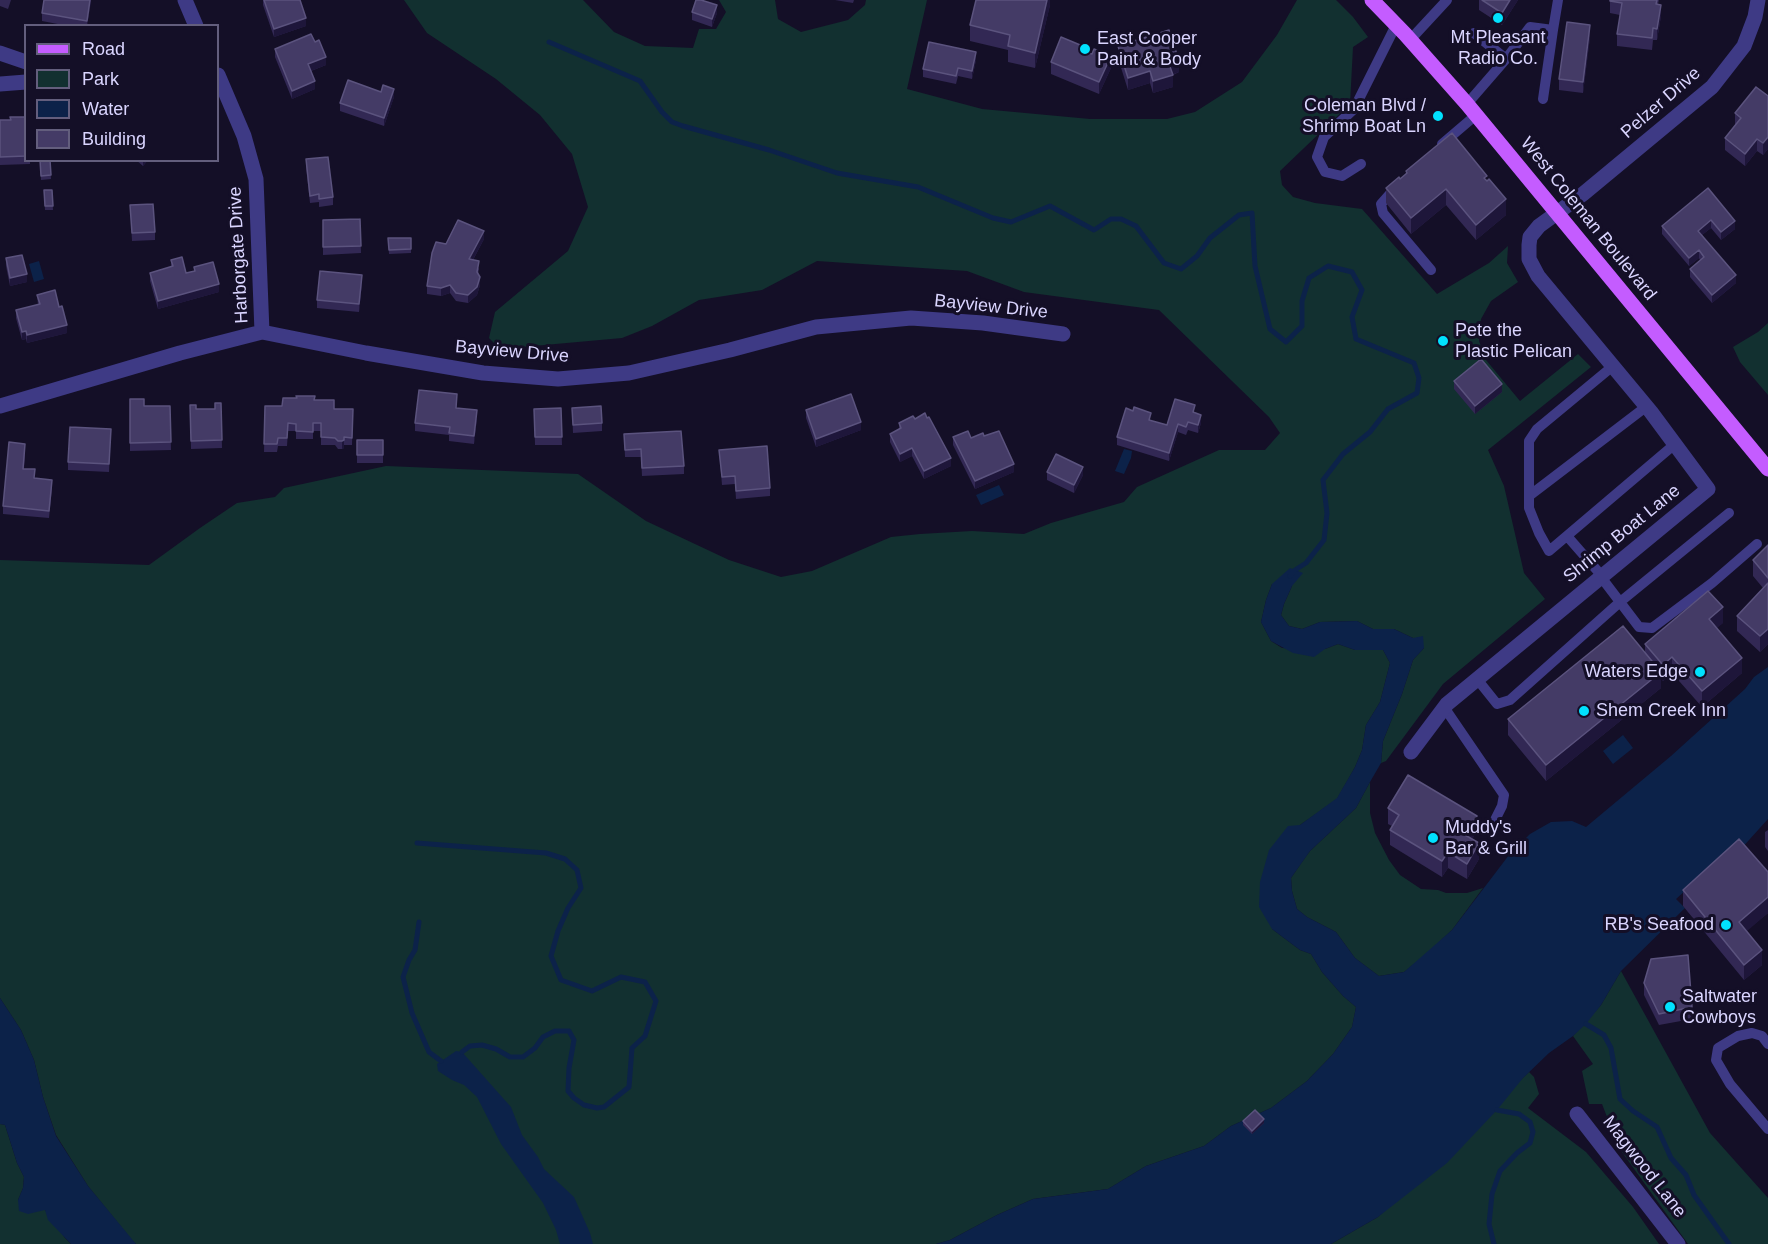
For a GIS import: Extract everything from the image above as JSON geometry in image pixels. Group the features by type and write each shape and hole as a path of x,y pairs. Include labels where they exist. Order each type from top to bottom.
{"main road":[{"name":"West Coleman Boulevard","path":"1372,0 1472,109 1768,469"}],"street":[{"path":"185,0 195,24"},
{"name":"Pelzer Drive","path":"1557,211 1583,194 1712,87 1744,46 1755,17 1758,0"},
{"path":"0,53 24,61"},
{"name":"Harborgate Drive","path":"219,77 244,136 256,179 262,332"},
{"path":"0,84 24,82"},
{"name":"Shrimp Boat Lane","path":"1411,752 1444,707 1708,489 1647,406 1538,276 1528,259 1528,245 1533,231 1557,211"},
{"name":"Bayview Drive","path":"0,406 180,353 262,332 483,373 558,379 629,374 816,327 911,318 983,323 1063,334"},
{"name":"Magwood Lane","path":"1577,1114 1678,1244"}],"lane":[{"path":"1410,40 1447,0"},
{"path":"1543,99 1558,0"},
{"path":"1361,164 1342,176 1325,172 1317,157 1324,137 1354,109 1396,25"},
{"path":"1436,149 1472,109 1530,27 1553,30"},
{"path":"1474,33 1506,59"},
{"path":"1404,177 1381,204 1383,213 1431,270"},
{"path":"1613,366 1537,429 1529,441 1529,508 1549,550 1675,444"},
{"path":"1529,496 1647,406"},
{"path":"1477,679 1497,704 1510,700 1620,602 1729,513"},
{"path":"1567,536 1602,577 1639,627 1652,628 1712,583 1757,544"},
{"path":"1444,707 1504,795 1502,806 1490,830"},
{"path":"1768,1044 1762,1036 1752,1033 1738,1036 1718,1048 1716,1060 1730,1084 1768,1129"}],"green space":[{"path":"404,0 583,0 614,32 645,46 693,48 699,29 716,29 726,12 719,0 775,0 778,19 801,32 848,20 865,5 866,0 927,0 907,89 982,109 1090,119 1167,119 1195,112 1242,82 1277,35 1297,0 1336,0 1353,17 1368,37 1353,47 1350,104 1280,171 1282,185 1293,197 1315,203 1362,209 1437,294 1489,263 1508,246 1507,263 1518,282 1491,301 1481,319 1479,341 1486,360 1520,401 1578,354 1591,367 1488,450 1504,486 1524,573 1545,599 1443,684 1386,761 1381,763 1383,741 1413,660 1424,648 1413,638 1394,629 1373,629 1357,621 1320,622 1302,629 1289,626 1281,615 1292,586 1272,584 1261,622 1271,641 1282,648 1325,649 1338,644 1355,650 1383,650 1390,663 1380,702 1366,725 1362,750 1355,767 1337,799 1300,825 1272,929 1300,950 1311,954 1322,972 1356,1007 1352,1027 1333,1054 1307,1081 1271,1108 1231,1126 1204,1146 1146,1166 1108,1189 1033,1199 950,1240 936,1244 136,1244 131,1239 88,1186 56,1135 34,1060 21,1030 0,998 0,560 149,565 237,503 275,497 284,488 386,466 578,474 646,521 729,560 781,577 812,571 891,537 972,531 1024,534 1051,523 1124,502 1137,487 1219,450 1265,450 1280,433 1269,417 1159,310 1024,292 967,271 817,261 762,290 699,300 652,326 622,338 500,349 489,338 495,312 568,251 588,207 572,154 540,115 496,79 427,33"},
{"path":"1768,323 1768,395 1740,362 1733,347"},
{"path":"1370,782 1370,813 1375,833 1400,875 1421,889 1446,893 1467,893 1483,888 1452,930 1424,956 1404,972 1379,976 1355,958 1336,932 1307,917 1297,909 1291,878 1310,851 1356,808"},
{"path":"1621,971 1710,1133 1768,1198 1768,1244 1688,1244 1619,1148 1602,1104 1589,1104 1582,1071 1593,1064 1573,1036 1601,1005"},
{"path":"1529,1072 1534,1077 1539,1094 1528,1108 1586,1152 1633,1207 1659,1244 1331,1244 1378,1217"},
{"path":"0,1124 5,1125 24,1177 23,1188 18,1200 45,1210 71,1244 0,1244"}],"water":[{"path":"39,261 44,279 34,282 29,264"},
{"path":"1124,449 1132,451 1124,474 1115,471"},
{"path":"999,485 1004,495 981,505 976,495"},
{"path":"1290,568 1303,573 1292,586 1281,615 1289,626 1302,629 1320,622 1357,621 1373,629 1394,629 1413,638 1423,636 1424,648 1413,660 1383,741 1381,763 1356,808 1310,851 1291,878 1297,909 1307,917 1336,932 1355,958 1379,976 1404,972 1452,930 1509,855 1530,834 1551,822 1572,821 1586,827 1671,756 1745,689 1754,677 1768,667 1768,819 1740,850 1735,846 1676,899 1685,908 1621,971 1601,1005 1586,1024 1549,1053 1523,1078 1497,1110 1447,1163 1378,1217 1331,1244 936,1244 950,1240 1033,1199 1108,1189 1146,1166 1204,1146 1231,1126 1271,1108 1307,1081 1333,1054 1352,1027 1356,1007 1322,972 1311,954 1300,950 1272,929 1259,907 1260,882 1269,850 1288,826 1300,825 1337,798 1362,750 1366,725 1380,702 1390,663 1383,650 1355,650 1338,644 1314,657 1293,653 1271,641 1261,622 1266,600 1272,584"},
{"path":"1623,735 1633,748 1613,764 1603,751"},
{"path":"0,998 21,1030 34,1060 56,1136 88,1186 136,1244 71,1244 48,1220 45,1210 28,1214 19,1211 18,1200 23,1188 24,1177 5,1125 0,1124"},
{"path":"456,1051 462,1052 511,1107 522,1135 544,1169 574,1197 593,1244 560,1244 543,1203 501,1144 477,1097 464,1085 438,1071 437,1064"}],"building":[{"path":"44,0 90,0 87,21 42,13"},
{"path":"264,0 300,0 306,18 274,29"},
{"path":"696,0 717,5 712,19 692,12"},
{"path":"976,0 1047,0 1035,53 1008,46 1010,35 970,25"},
{"path":"1482,0 1510,0 1502,13"},
{"path":"1610,0 1657,0 1656,4 1661,5 1657,29 1653,28 1652,38 1617,34 1622,3"},
{"path":"1567,22 1590,25 1583,82 1559,79"},
{"path":"1169,30 1179,61 1169,64 1173,75 1153,81 1150,71 1128,78 1118,46"},
{"path":"311,34 315,42 319,40 326,57 308,64 315,81 292,91 275,49"},
{"path":"1061,37 1085,47 1083,51 1092,54 1094,49 1111,56 1099,82 1051,62"},
{"path":"929,42 976,52 972,71 958,68 956,76 923,69"},
{"path":"348,80 381,92 383,85 394,89 384,118 340,103"},
{"path":"1756,87 1768,96 1768,137 1763,143 1757,139 1745,154 1725,138 1741,118 1735,113"},
{"path":"10,117 24,117 24,156 0,157 0,120 11,120"},
{"path":"1452,133 1487,176 1484,178 1487,181 1489,179 1506,199 1476,225 1446,189 1411,218 1386,188 1399,177 1400,179 1407,173 1406,171"},
{"path":"328,157 333,197 319,199 319,194 310,196 306,159"},
{"path":"40,162 50,162 51,175 41,176"},
{"path":"1708,188 1735,221 1721,232 1711,220 1698,231 1736,275 1712,295 1690,269 1704,257 1699,250 1689,258 1662,226"},
{"path":"44,190 52,190 53,206 45,206"},
{"path":"153,204 155,232 132,233 130,205"},
{"path":"360,219 361,246 323,247 323,220"},
{"path":"458,220 484,231 469,259 479,261 477,272 480,277 477,287 468,295 456,293 450,285 441,288 427,286 436,242 446,244"},
{"path":"388,238 411,238 411,249 389,250"},
{"path":"22,255 27,274 10,278 6,258"},
{"path":"182,257 186,273 195,271 194,267 213,262 219,284 158,301 150,273 173,266 171,260"},
{"path":"320,271 362,275 359,304 317,300"},
{"path":"55,290 67,325 27,335 26,331 22,332 16,310 40,304 37,295"},
{"path":"1481,359 1502,384 1475,406 1454,381"},
{"path":"419,390 457,394 456,408 477,410 474,436 449,433 450,427 415,423"},
{"path":"851,394 861,422 816,439 806,410"},
{"path":"296,396 315,396 314,400 334,400 334,409 353,409 352,438 344,437 344,440 338,441 335,438 321,437 321,423 313,423 313,432 296,431 296,424 288,423 287,438 278,438 277,444 264,444 265,406 282,406 283,398 297,398"},
{"path":"130,399 144,399 144,406 170,406 171,442 130,443"},
{"path":"1175,399 1195,405 1193,412 1201,415 1198,425 1188,422 1186,427 1178,424 1169,453 1117,437 1126,408 1133,411 1134,407 1151,413 1149,420 1167,425"},
{"path":"215,403 221,403 222,440 191,441 190,405 196,405 196,409 215,409"},
{"path":"601,406 602,423 573,425 572,408"},
{"path":"561,408 562,437 535,437 534,409"},
{"path":"925,413 951,458 924,471 912,448 900,454 890,434 901,428 899,423 913,416 915,419"},
{"path":"70,427 111,429 109,464 68,462"},
{"path":"681,431 684,466 642,468 641,449 625,450 624,434"},
{"path":"968,431 971,438 983,433 984,436 999,431 1014,464 975,481 953,437"},
{"path":"357,440 383,440 383,455 357,455"},
{"path":"9,442 25,444 23,469 35,469 34,478 52,480 49,511 3,506"},
{"path":"767,446 770,488 736,491 735,476 722,477 719,450"},
{"path":"1056,454 1083,467 1074,485 1047,472"},
{"path":"1768,545 1768,578 1753,560"},
{"path":"1768,583 1768,629 1760,636 1737,616"},
{"path":"1708,591 1723,607 1709,619 1742,658 1702,691 1672,657 1663,665 1645,644"},
{"name":"Shem Creek Inn","path":"1623,626 1661,672 1546,765 1508,719"},
{"path":"1408,775 1477,816 1465,835 1479,843 1467,864 1448,852 1442,861 1390,830 1399,815 1388,808"},
{"name":"RB's Seafood","path":"1739,839 1768,872 1768,897 1739,922 1762,950 1744,965 1683,890"},
{"name":"Saltwater Cowboys","path":"1688,955 1692,1007 1659,1014 1644,983 1651,959"},
{"path":"1255,1110 1264,1119 1252,1131 1243,1121"}],"waterway":[{"path":"549,42 640,81 662,112 672,122 683,126 769,150 837,173 918,187 993,218 1011,222 1050,206 1094,230 1111,219 1121,219 1136,226 1164,263 1181,269 1197,256 1210,238 1239,215 1252,213 1255,266 1270,329 1286,342 1302,326 1302,301 1309,278 1328,266 1352,272 1362,290 1352,317 1356,339 1414,363 1419,378 1417,393 1388,409 1370,432 1343,454 1323,480 1327,513 1324,540 1306,563 1290,576"},
{"path":"417,843 546,853 565,859 577,870 581,888 568,908 551,956 561,980 592,991 621,977 645,982 656,1001 645,1036 632,1048 629,1087 604,1107 584,1105 568,1091 574,1040 569,1031 555,1031 543,1037 535,1048 523,1057 510,1057 496,1049 482,1045 470,1046 462,1052"},
{"path":"419,922 415,950 403,977 412,1013 429,1052 441,1061"},
{"path":"1586,1024 1604,1035 1611,1048 1620,1099 1657,1127 1671,1158 1686,1175 1694,1195 1729,1244"},
{"path":"1494,1244 1489,1224 1492,1194 1500,1171 1530,1143 1533,1132 1530,1122 1519,1114 1497,1110"}],"place":[{"name":"Mt Pleasant Radio Co.","path":"1498,18"},
{"name":"East Cooper Paint & Body","path":"1085,49"},
{"name":"Coleman Blvd / Shrimp Boat Ln","path":"1438,116"},
{"name":"Pete the Plastic Pelican","path":"1443,341"},
{"name":"Waters Edge","path":"1700,672"},
{"name":"Shem Creek Inn","path":"1584,711"},
{"name":"Muddy's Bar & Grill","path":"1433,838"},
{"name":"RB's Seafood","path":"1726,925"},
{"name":"Saltwater Cowboys","path":"1670,1007"}]}
